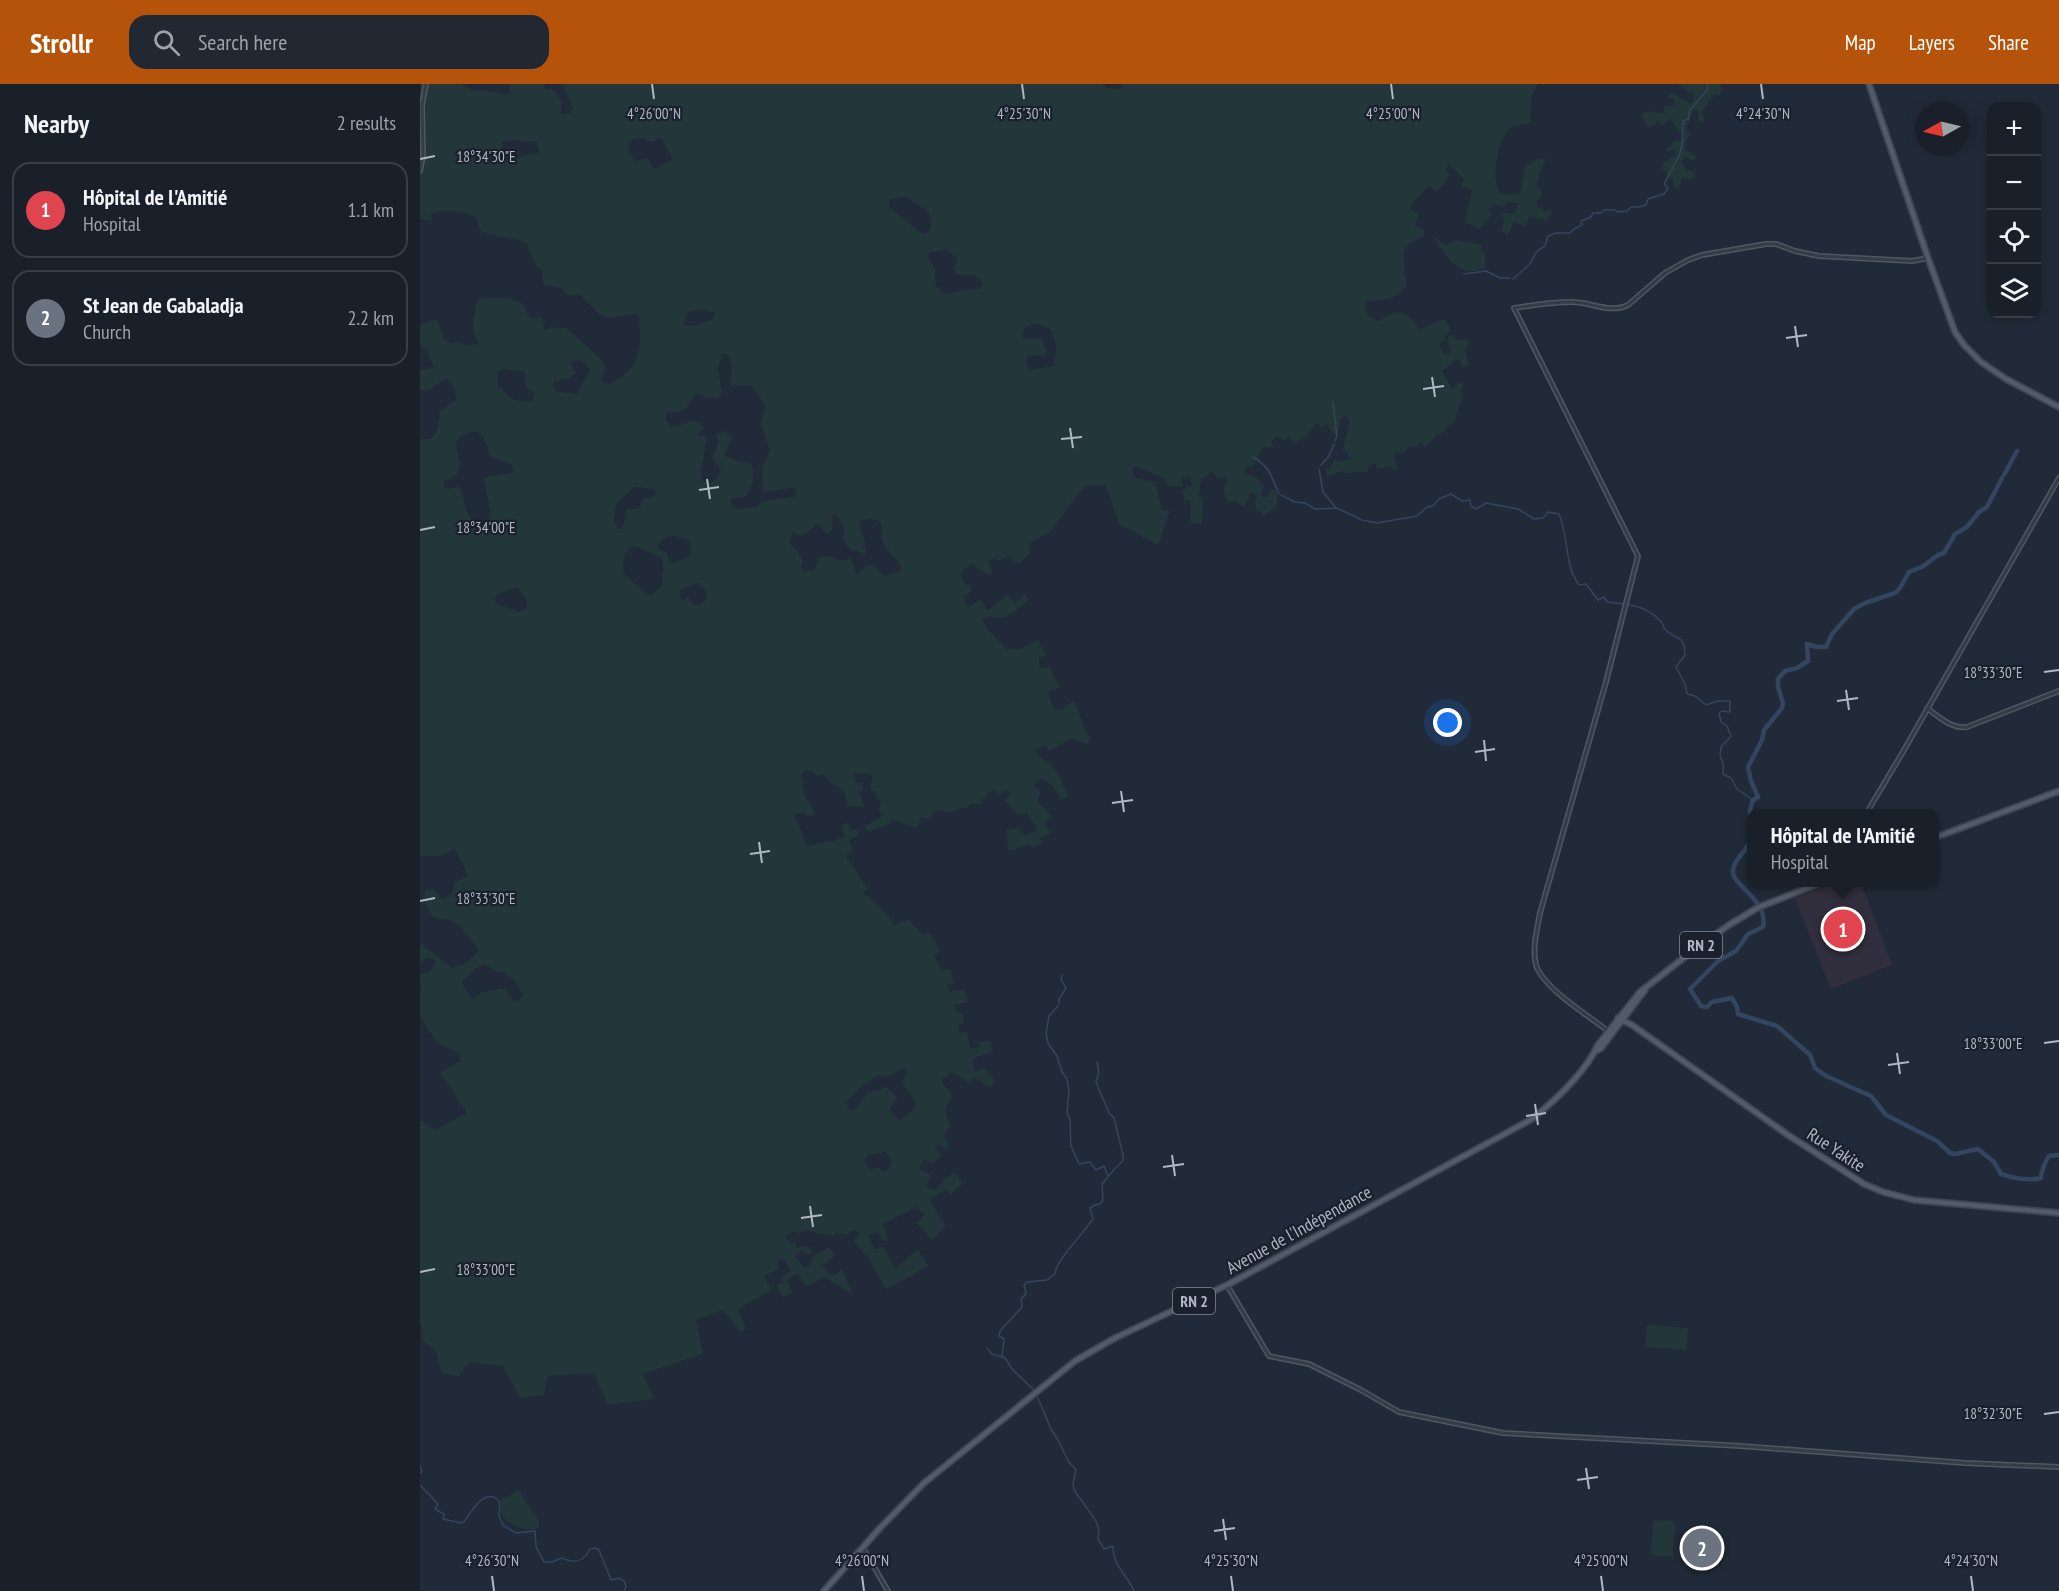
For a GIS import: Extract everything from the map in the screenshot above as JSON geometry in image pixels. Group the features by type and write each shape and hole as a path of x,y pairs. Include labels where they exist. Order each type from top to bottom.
{"main road":[{"path":"1869,84 1950,321 1964,345 1981,362 2006,379 2059,407"},
{"path":"1939,836 2059,791"},
{"name":"Avenue de l'Indépendance","path":"824,1591 924,1483 1055,1376 1100,1345 1227,1285 1532,1119 1558,1097 1594,1053 1601,1048 1622,1017 1648,986 1695,950 1760,907 1810,887"},
{"name":"Rue Yakite","path":"1622,1017 1788,1135 1864,1184 1883,1192 1922,1201 2059,1213"}],"street":[{"path":"420,171 423,156 422,105 426,84"},
{"path":"1610,1033 1545,981 1537,965 1535,949 1540,913 1606,682 1638,556 1515,308 1569,302 1612,309 1623,308 1665,273 1688,260 1702,255 1771,243 1820,256 1912,261 1928,258"},
{"path":"1868,809 2059,478"},
{"path":"1927,708 1948,724 1962,728 2059,691"},
{"path":"1227,1285 1269,1356 1309,1364 1391,1408 1408,1414 1503,1433 2059,1467"},
{"path":"863,1548 888,1591"}],"shaded area":[{"path":"420,84 462,84 473,91 492,91 503,95 511,92 509,84 545,84 546,89 554,90 561,100 561,114 572,112 573,108 562,84 1101,84 1108,88 1123,89 1122,84 1538,84 1532,94 1530,122 1512,127 1503,140 1497,158 1496,178 1500,193 1510,195 1520,193 1526,166 1539,159 1547,158 1536,187 1542,190 1540,199 1537,200 1537,208 1542,207 1545,212 1550,209 1552,213 1546,221 1529,216 1526,227 1514,222 1508,235 1501,231 1505,219 1500,216 1502,212 1515,214 1518,204 1508,201 1504,207 1494,204 1488,211 1492,215 1479,229 1465,222 1472,190 1460,186 1464,179 1449,164 1445,171 1451,174 1436,193 1429,185 1409,209 1419,213 1415,225 1425,231 1424,236 1405,249 1404,264 1407,285 1394,297 1367,301 1364,307 1368,315 1378,321 1401,312 1420,329 1445,319 1451,331 1440,343 1443,355 1451,353 1447,338 1453,334 1457,341 1467,339 1469,343 1465,349 1469,365 1462,368 1460,361 1456,360 1442,371 1452,389 1460,382 1463,384 1460,391 1463,395 1454,423 1446,426 1446,431 1436,436 1425,447 1420,443 1416,447 1410,446 1402,454 1398,451 1394,455 1397,469 1393,470 1391,466 1377,469 1376,464 1368,465 1368,472 1346,473 1341,471 1327,477 1326,469 1330,468 1335,459 1341,462 1351,459 1343,449 1350,421 1345,416 1339,421 1340,426 1336,436 1326,424 1322,428 1317,423 1308,435 1294,444 1289,437 1283,441 1278,437 1271,441 1274,448 1264,447 1252,467 1246,465 1245,473 1256,478 1264,486 1261,494 1266,498 1272,489 1277,492 1277,507 1264,516 1255,509 1257,496 1251,492 1244,508 1234,499 1228,504 1223,488 1229,482 1226,477 1218,479 1212,472 1201,479 1199,497 1203,498 1202,524 1190,523 1191,501 1184,500 1182,490 1192,485 1190,477 1181,478 1183,486 1168,487 1164,478 1135,466 1132,469 1135,478 1155,482 1162,510 1170,511 1158,545 1119,524 1106,485 1086,485 1051,531 1030,543 1029,555 1020,562 1014,563 1010,556 997,561 996,558 988,562 993,573 987,575 970,563 961,574 965,584 970,585 972,592 963,596 968,607 980,600 988,610 1008,594 1014,603 1025,594 1028,600 1016,610 1002,618 985,617 982,619 984,624 1007,649 1020,649 1038,640 1046,656 1039,657 1039,668 1051,667 1053,676 1061,687 1048,692 1054,710 1063,709 1073,700 1091,739 1088,745 1072,738 1049,751 1045,745 1035,750 1056,770 1068,796 1061,800 1054,788 1041,778 1034,786 1041,792 1037,800 1053,817 1045,823 1051,833 1040,838 1043,843 1033,848 1029,845 1008,851 1007,830 1018,828 1025,836 1037,830 1027,813 1019,815 1004,801 1011,794 1006,790 997,796 995,790 987,792 987,799 982,798 981,804 970,804 969,807 956,809 954,813 934,810 930,819 921,817 917,828 892,820 889,824 868,832 865,826 882,816 879,811 881,800 876,798 877,792 871,791 873,781 871,773 854,773 856,783 862,783 863,790 859,791 864,806 848,807 844,791 830,782 823,774 816,776 812,771 807,770 801,774 804,794 814,811 814,815 808,816 802,812 795,814 806,846 845,838 842,825 848,823 851,830 857,829 859,835 849,840 853,851 846,856 868,889 863,892 887,914 894,925 909,920 923,935 929,932 940,951 934,955 942,971 949,968 954,982 947,986 950,992 964,989 968,1002 954,1005 957,1012 963,1013 964,1023 958,1025 959,1032 967,1032 970,1048 979,1047 979,1042 990,1041 993,1051 973,1059 975,1072 984,1068 996,1081 990,1087 974,1077 969,1083 952,1072 941,1081 953,1097 947,1104 946,1110 951,1125 943,1136 950,1145 945,1150 938,1143 935,1147 941,1155 932,1164 924,1160 919,1168 931,1175 927,1186 934,1191 944,1179 955,1172 963,1183 950,1195 947,1189 929,1199 946,1227 932,1240 917,1223 925,1215 917,1207 883,1224 888,1240 883,1242 878,1232 868,1235 874,1249 883,1247 895,1269 918,1249 928,1266 886,1290 869,1259 854,1242 859,1235 855,1229 847,1235 837,1233 832,1236 805,1230 799,1234 794,1231 786,1237 791,1243 795,1241 798,1248 808,1245 813,1252 809,1255 801,1251 795,1257 804,1268 812,1264 811,1258 829,1247 836,1255 822,1266 828,1273 834,1275 842,1269 853,1295 824,1277 806,1287 798,1273 787,1279 792,1293 782,1298 777,1285 783,1281 780,1278 790,1271 784,1258 777,1261 779,1269 764,1276 772,1290 738,1309 746,1330 740,1332 723,1310 696,1320 703,1354 643,1374 654,1399 608,1405 594,1373 548,1376 544,1395 520,1398 503,1366 469,1362 459,1377 441,1372 436,1350 422,1341 423,1328 420,1326 420,1120 435,1130 467,1113 440,1072 461,1061 460,1054 436,1042 420,1016 422,986 420,975 427,973 436,964 436,960 428,958 420,962 420,943 452,968 467,963 479,951 459,925 432,916 423,898 426,890 433,888 442,899 448,897 452,894 454,882 468,876 455,849 440,856 420,856 420,439 430,439 437,432 440,411 456,400 455,389 447,378 429,390 420,390 420,370 434,366 429,359 428,350 420,346 420,325 437,319 444,339 450,343 473,345 479,343 473,328 477,300 507,298 524,305 528,316 532,319 542,317 545,331 551,327 566,328 604,363 602,381 609,384 624,375 633,365 640,343 640,334 637,314 608,318 601,315 580,295 568,295 561,288 545,285 542,278 543,270 537,267 526,243 484,232 479,229 477,218 460,212 436,212 431,214 432,221 420,219","holes":["643,138 650,142 661,138 673,159 655,169 647,158 635,161 629,150 628,142 635,139","512,140 537,142 539,152 518,158 502,152 502,142","904,196 926,211 931,220 931,226 928,234 923,234 889,207 889,200","946,250 956,257 954,268 956,275 975,276 983,284 981,288 943,294 936,285 935,270 928,257 929,253","705,309 715,312 713,319 686,326 684,323 687,312","1036,323 1045,326 1052,332 1055,342 1056,353 1053,366 1030,370 1026,363 1028,355 1044,356 1047,354 1042,339 1024,339 1022,335 1024,328","722,354 728,355 732,371 730,386 751,385 765,405 761,423 770,452 763,465 762,493 795,487 797,495 761,502 757,507 737,509 731,505 731,498 748,494 753,482 753,472 752,464 724,455 733,437 725,431 716,434 718,443 712,459 721,469 715,480 710,483 702,481 701,471 707,437 697,435 704,429 700,423 692,421 670,428 666,420 666,413 685,409 695,393 717,399 722,393 718,369","578,360 590,369 577,394 557,392 553,385 554,382 570,378 576,373 571,362","504,369 525,372 526,388 535,393 533,401 524,402 515,399 507,395 502,388 498,388 497,373","475,431 484,439 490,456 512,465 514,472 484,479 490,511 489,519 483,524 468,514 459,487 444,489 443,482 456,475 460,465 456,442 461,436","634,487 654,489 655,495 644,498 639,508 627,510 622,529 614,523 616,504","835,514 844,527 845,543 851,549 864,554 866,551 860,521 877,520 881,524 882,540 899,564 900,571 885,576 873,565 866,566 857,574 850,559 838,560 826,556 818,558 815,570 804,571 801,568 801,557 789,542 794,531 800,536 808,533 816,524 820,525 827,534 833,528 832,516","674,536 686,539 691,547 690,556 674,563 671,563 666,552 659,549 657,545 666,537","634,546 661,557 663,585 651,595 647,594 623,573 627,550","698,583 706,592 707,599 701,604 693,605 688,598 680,599 680,590","518,588 527,601 526,609 519,612 497,603 496,595","485,964 495,972 503,972 516,982 523,997 513,1001 502,988 481,993 472,1000 462,981","904,1068 907,1072 902,1083 914,1099 916,1107 904,1118 898,1119 890,1108 898,1098 887,1087 868,1093 855,1109 851,1110 845,1102 879,1075 887,1077","885,1152 892,1162 886,1172 878,1167 870,1170 864,1160 869,1155"]},
{"path":"1676,84 1722,84 1720,87 1723,90 1719,95 1715,94 1701,113 1705,116 1703,123 1698,121 1699,111 1693,110 1686,129 1691,133 1684,149 1696,156 1693,161 1685,156 1682,162 1686,170 1695,172 1693,179 1682,178 1678,190 1673,185 1674,180 1667,177 1667,172 1662,170 1663,162 1668,162 1669,157 1675,156 1675,150 1667,152 1667,148 1675,140 1682,141 1683,134 1678,132 1671,119 1662,125 1658,122 1648,128 1641,115 1647,111 1663,113 1666,105 1674,106 1674,99 1667,97 1671,92 1691,104 1695,95"},
{"path":"1434,237 1447,245 1454,240 1482,245 1480,251 1485,252 1485,268 1472,271 1459,267 1444,253"},
{"path":"1824,887 1863,887 1892,965 1831,989 1795,898"},
{"path":"1647,1325 1688,1328 1686,1350 1645,1347"},
{"path":"520,1491 539,1520 539,1528 518,1527 501,1515 502,1498"},
{"path":"1653,1520 1675,1521 1673,1557 1651,1555"}],"waterway":[{"path":"1513,279 1529,265 1537,251 1545,246 1548,236 1556,233 1570,233 1582,225 1581,221 1591,217 1593,213 1601,213 1604,210 1627,211 1631,207 1646,205 1648,199 1664,194 1668,188 1665,182 1682,146 1683,121 1688,119 1690,110 1708,89 1707,84"},
{"path":"1464,274 1486,271 1500,278 1510,278"},
{"path":"1333,402 1337,436 1335,441"},
{"path":"1321,465 1329,456 1334,444"},
{"path":"2004,475 2017,451"},
{"path":"1253,457 1267,469 1279,494"},
{"path":"1319,469 1323,492 1336,508"},
{"path":"1751,809 1753,800 1758,797 1748,767 1762,740 1764,730 1782,708 1778,679 1785,671 1797,668 1808,661 1807,644 1826,647 1832,634 1854,609 1895,593 1909,572 1922,567 1944,553 1955,534 1967,527 1979,512 1987,507 2002,478"},
{"path":"1281,495 1315,509 1337,508 1362,520 1377,523 1417,516 1427,507 1433,506 1439,499 1451,494 1462,501 1470,500 1471,506 1476,509 1486,503 1518,509 1534,519 1543,518 1548,512 1559,514 1571,569 1579,585 1586,584 1598,600 1604,597 1607,602 1624,604"},
{"path":"1629,605 1643,608 1651,613 1659,619 1665,629 1682,641 1685,655 1676,667 1685,684 1687,694 1695,696 1706,705 1718,701 1730,701 1730,712 1719,713 1721,722 1727,726 1731,736 1721,747 1723,774 1731,778 1737,789 1753,800"},
{"path":"1747,846 1737,860 1733,874 1759,905 1762,911 1763,927 1748,934 1736,951 1718,961 1690,989 1701,1006 1707,1007 1712,1002 1732,998 1738,1014 1777,1026 1810,1055 1815,1068 1826,1076 1871,1096 1886,1115 1937,1141 1950,1153 1978,1149 1994,1162 2001,1174 2031,1179 2041,1178 2049,1156 2059,1155"},
{"path":"1059,1004 1059,999 1066,988 1061,979 1062,975"},
{"path":"1058,1006 1049,1016 1046,1033 1048,1043 1057,1056 1067,1079 1069,1091 1067,1112 1070,1120 1071,1146 1079,1164 1090,1162 1096,1170 1104,1166 1108,1176"},
{"path":"1002,1356 1004,1339 999,1336 1000,1331 1022,1307 1021,1299 1026,1294 1024,1285 1027,1282 1047,1280 1055,1274 1060,1262 1093,1219 1090,1208 1100,1204 1103,1200 1102,1184 1123,1161 1114,1118 1109,1113 1096,1082 1099,1072 1097,1062"},
{"path":"987,1348 992,1354 1005,1358 1013,1370 1033,1389"},
{"path":"1037,1396 1051,1429 1068,1461 1076,1470 1074,1490 1096,1521 1099,1530 1098,1539 1104,1549 1113,1546 1115,1559 1134,1591"},
{"path":"420,1466 422,1471 420,1474"},
{"path":"420,1485 438,1504 435,1509 444,1514 443,1519 461,1523 479,1501 489,1496 494,1498 500,1502 499,1516 503,1525 516,1533 535,1531 536,1547 544,1562 562,1558 579,1561 590,1549 599,1550 611,1580 619,1578 624,1581 626,1586 624,1591"}],"place":[{"name":"Hôpital de l'Amitié","path":"1843,929"},
{"name":"St Jean de Gabaladja","path":"1702,1548"}]}
